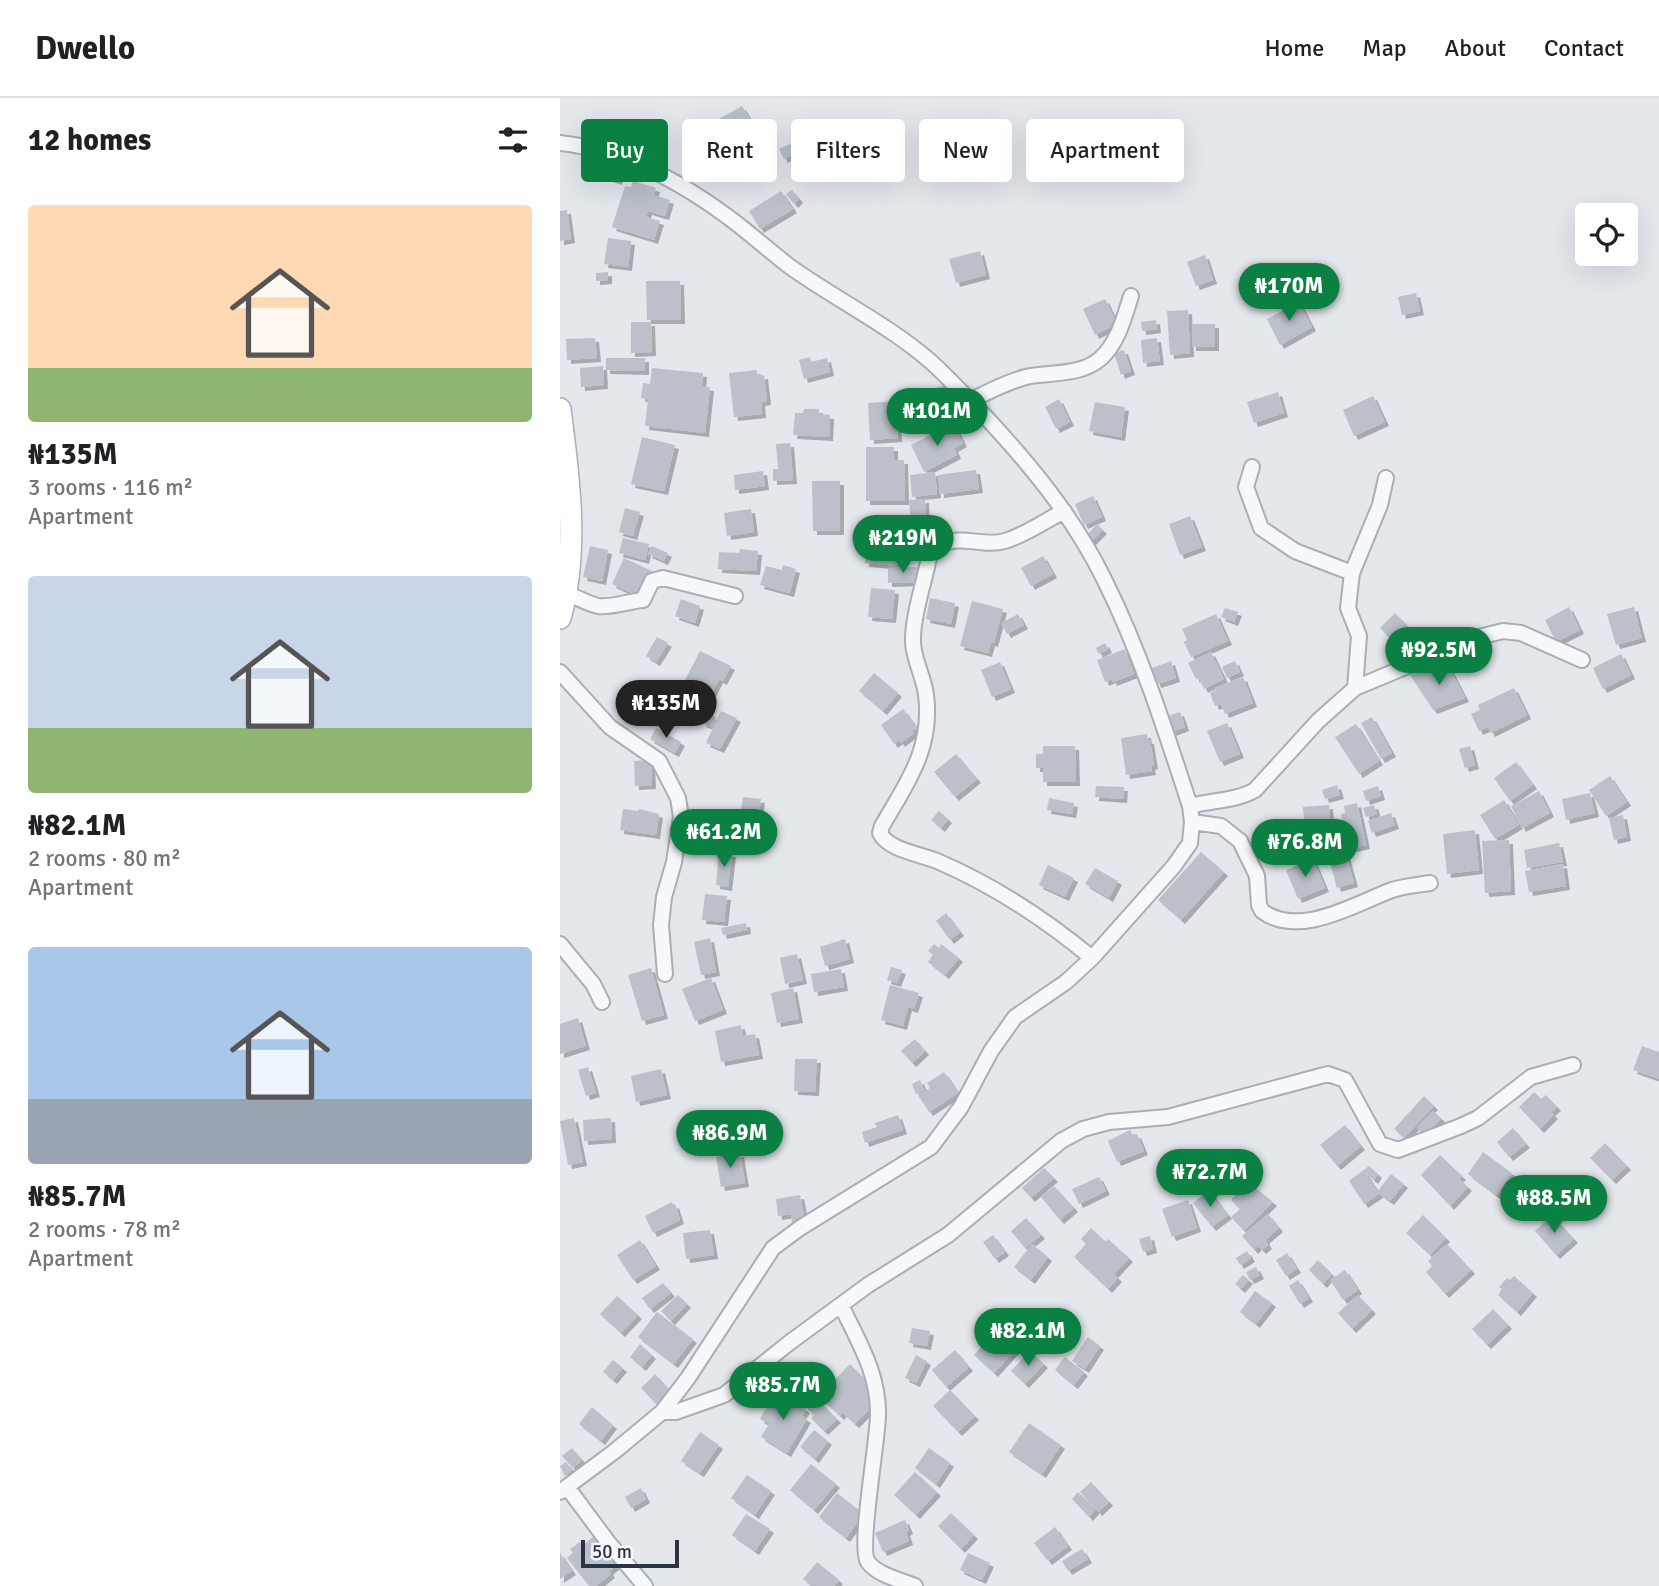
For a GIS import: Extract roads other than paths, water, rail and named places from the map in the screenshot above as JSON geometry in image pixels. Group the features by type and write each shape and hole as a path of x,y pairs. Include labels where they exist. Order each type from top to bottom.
{"main road":[{"path":"560,409 571,534 567,593 560,618"}],"street":[{"path":"560,143 581,145 626,158 679,184 734,222 790,267 875,320 930,361 1027,461 1064,510 1103,576 1128,631 1190,806 1192,822 1189,843 1174,866 1092,958 1066,982 1015,1017 991,1051 961,1107 931,1147 800,1228 773,1248 688,1378 662,1412 563,1490 645,1586"},
{"path":"970,401 1024,377 1072,371 1099,360 1121,330 1131,296"},
{"path":"1251,467 1246,487 1261,528 1295,551 1352,573"},
{"path":"1355,688 1359,636 1348,608 1352,573 1380,505 1386,478"},
{"path":"1064,510 1009,540 998,543 962,539 949,541 933,551 929,558 913,635 915,657 926,696 927,720 921,751 910,781 880,833 883,839 892,845 939,862 1025,908 1092,958"},
{"path":"567,593 599,606 610,606 624,601 643,600 652,581 663,578 735,596"},
{"path":"1190,806 1209,800 1243,797 1255,790 1318,721 1355,688 1475,638 1503,631 1521,634 1582,660"},
{"path":"560,672 611,727 659,761 678,798 681,817 674,862 664,897 661,925 665,974"},
{"path":"1192,822 1221,826 1240,841 1257,876 1259,905 1262,911 1274,918 1322,918 1390,891 1430,883"},
{"path":"560,944 593,984 601,1002"},
{"path":"662,1412 676,1412 724,1395 841,1305 948,1235 1061,1141 1083,1129 1109,1122 1168,1117 1328,1074 1345,1080 1380,1144 1398,1150 1478,1118 1531,1077 1573,1065"},
{"path":"841,1305 870,1366 877,1390 875,1461 864,1552 867,1562 876,1570 915,1586"}]}
